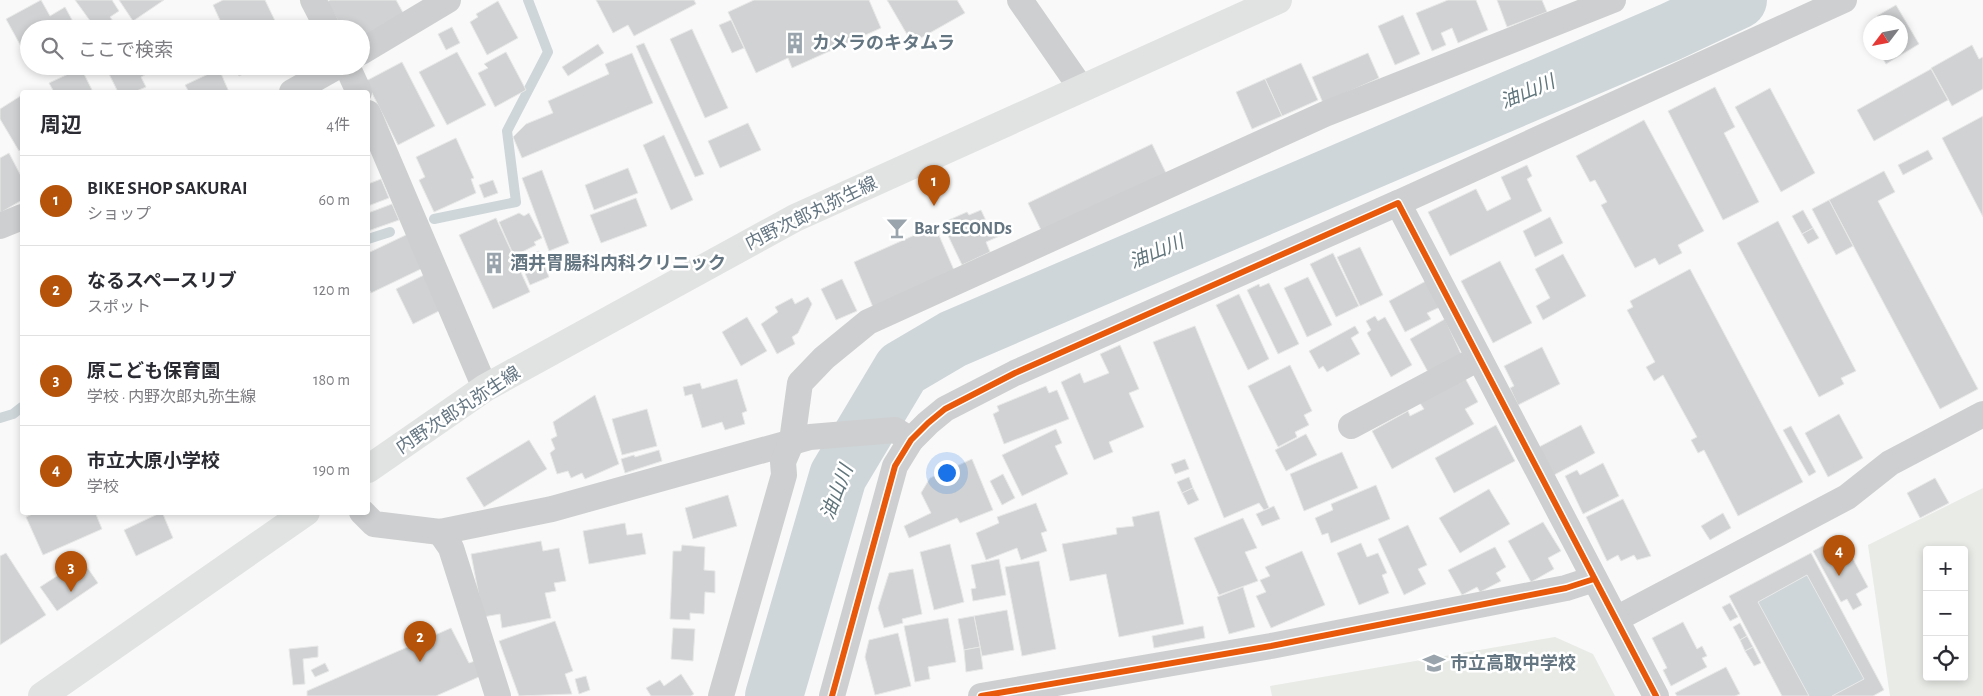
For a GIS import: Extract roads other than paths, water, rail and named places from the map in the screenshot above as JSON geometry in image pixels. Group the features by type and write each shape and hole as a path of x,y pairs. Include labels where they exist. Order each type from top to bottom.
{"main road":[{"name":"内野次郎丸弥生線","path":"370,468 485,388 795,218 1278,0"},
{"path":"42,696 302,515"}],"street":[{"path":"313,0 323,20"},
{"path":"370,47 448,0"},
{"path":"1020,0 1081,88"},
{"path":"721,696 784,475 783,462 801,439 800,383 824,358 868,322 1325,114 1613,0"},
{"path":"365,515 374,524 440,532 552,509 801,439 903,435 945,409 1015,373 1398,203 1844,0"},
{"path":"296,90 322,75"},
{"path":"351,75 358,90"},
{"path":"370,118 485,388"},
{"path":"1398,203 1656,696"},
{"path":"0,226 20,217"},
{"path":"1351,426 1479,358"},
{"path":"1616,619 1847,497 1890,463 1983,414"},
{"path":"832,696 903,435"},
{"path":"440,532 451,548 498,696"},
{"path":"982,696 1271,646 1566,588 1594,579"}],"waterway":[{"path":"434,219 516,202 507,131 548,52 528,0"},
{"name":"油山川","path":"774,696 838,476 902,369 953,339 1670,32 1738,0"},
{"path":"370,238 390,232"},
{"path":"0,418 13,414 20,409"}],"place":[{"name":"カメラのキタムラ","path":"795,43"},
{"name":"BIKE SHOP SAKURAI","path":"934,206"},
{"name":"Bar SECONDs","path":"897,228"},
{"name":"酒井胃腸科内科クリニック","path":"494,263"},
{"name":"市立大原小学校","path":"1839,576"},
{"name":"原こども保育園","path":"71,592"},
{"name":"なるスペースリブ","path":"420,662"},
{"name":"市立高取中学校","path":"1434,663"}]}
